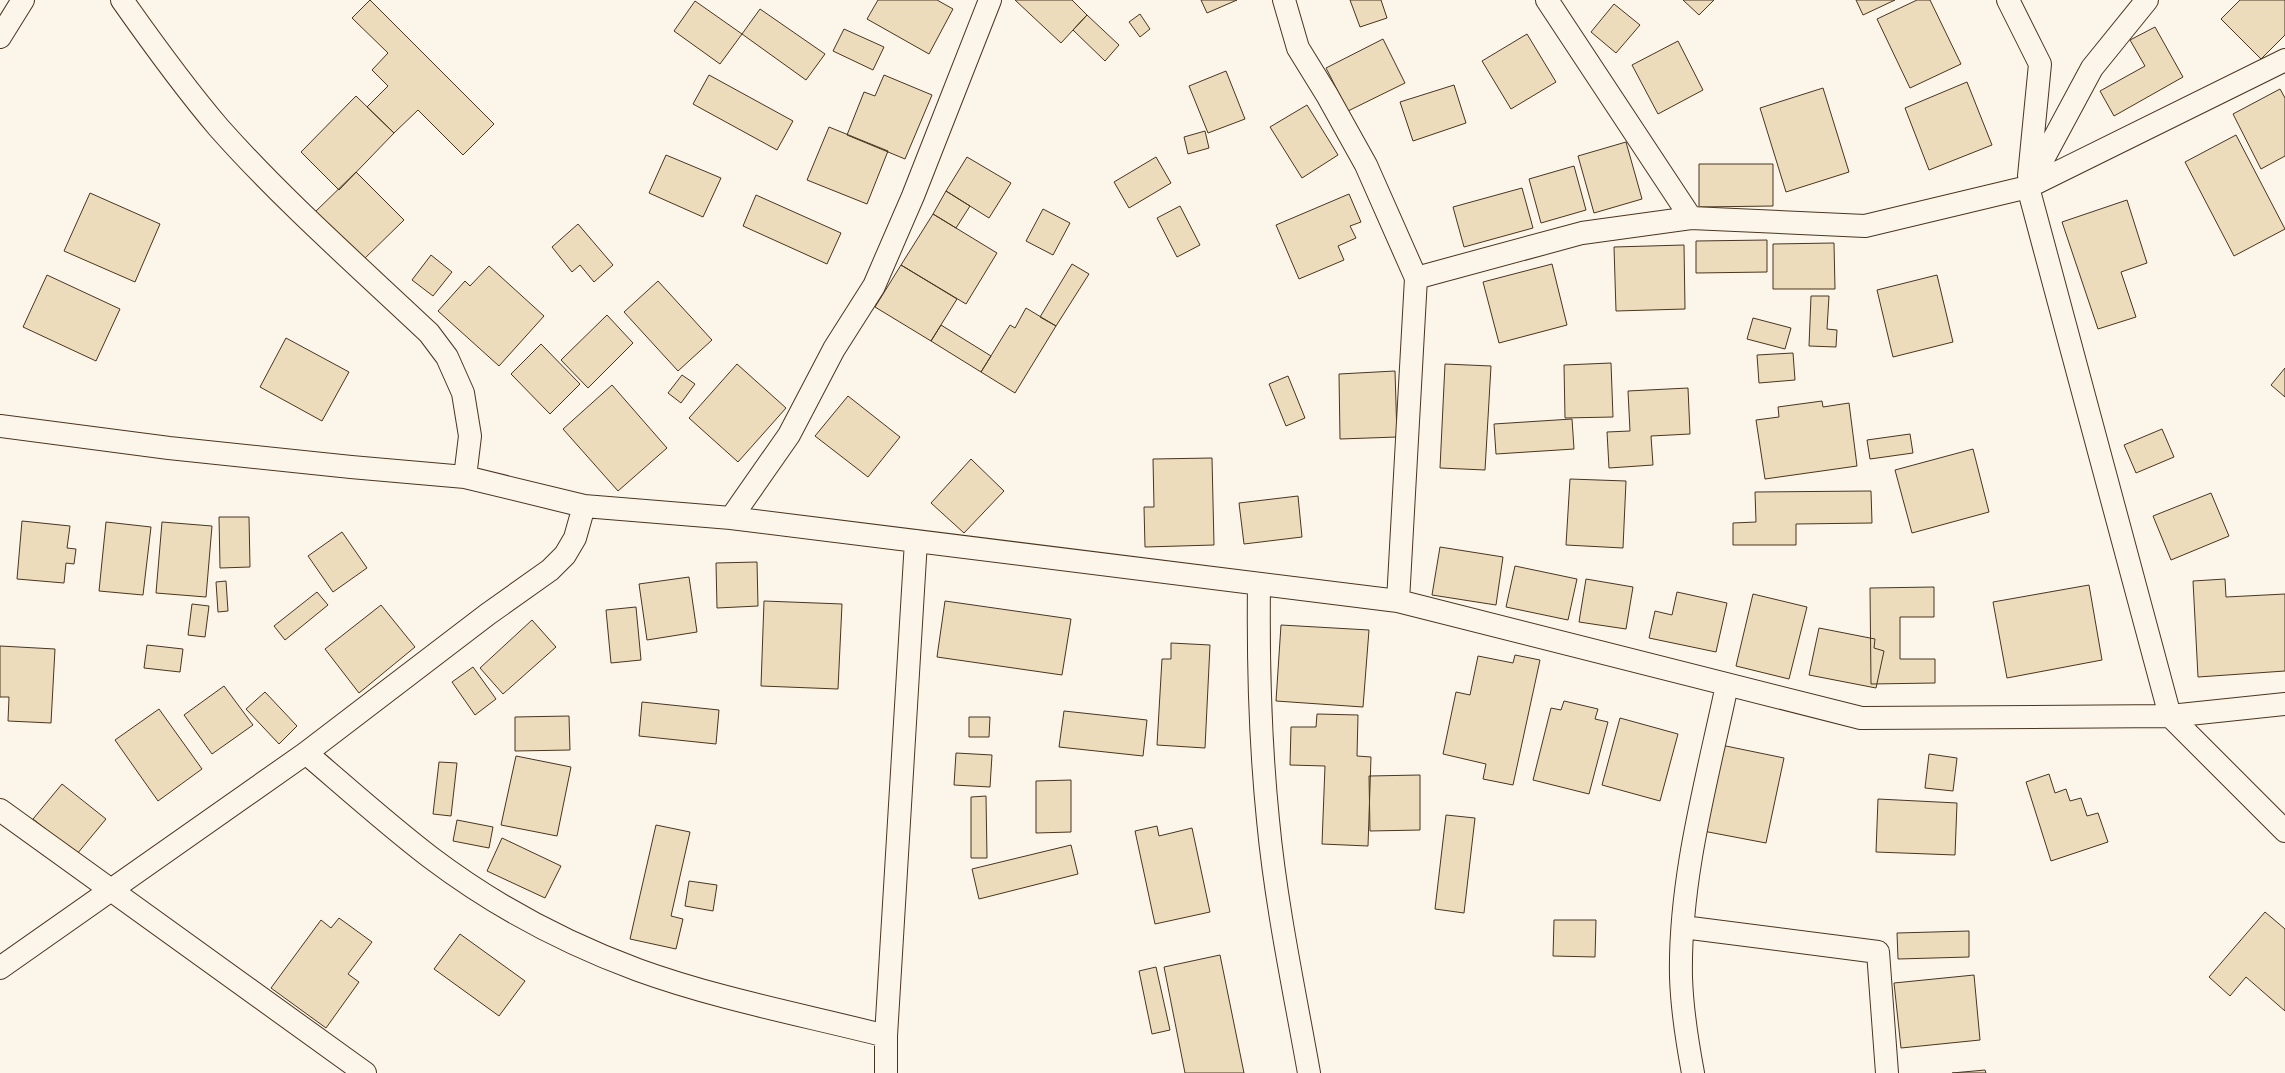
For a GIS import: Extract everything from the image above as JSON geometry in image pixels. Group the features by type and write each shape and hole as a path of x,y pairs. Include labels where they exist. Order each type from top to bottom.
{"street":[{"path":"0,37 23,0"},
{"path":"122,0 170,69 220,128 275,187 429,333 447,357 463,393 470,436 465,477"},
{"path":"731,518 789,435 834,349 874,286 913,196 990,0"},
{"path":"1284,0 1298,48 1327,94 1366,165 1416,278 1398,601"},
{"path":"1547,0 1691,218"},
{"path":"2008,0 2040,64 2028,187 2170,716 2285,831"},
{"path":"2028,187 2092,68 2147,0"},
{"path":"1416,278 1582,233 1691,218 1865,226 2028,187 2285,60"},
{"path":"0,426 209,452 465,477 584,506 731,518 1398,601 1861,718 2170,716 2285,704"},
{"path":"0,968 306,753 488,614 550,570 565,555 575,538 584,506"},
{"path":"886,1073 886,1036 916,541"},
{"path":"1259,584 1258,661 1261,738 1268,821 1279,902 1309,1073"},
{"path":"1693,1073 1684,1026 1681,977 1683,927 1688,876 1727,685"},
{"path":"306,753 380,817 431,858 484,894 574,943 637,969 687,986 886,1036"},
{"path":"0,810 365,1073"},
{"path":"1683,927 1878,952 1887,1073"}],"building":[{"path":"370,0 494,124 463,155 418,110 394,133 367,107 388,86 372,70 388,53 352,18"},
{"path":"878,0 937,0 953,9 929,54 867,19"},
{"path":"1015,0 1072,0 1087,15 1061,43"},
{"path":"1201,0 1237,0 1207,13"},
{"path":"1350,0 1381,0 1387,18 1360,27"},
{"path":"1683,0 1714,0 1699,15"},
{"path":"1856,0 1895,0 1863,15"},
{"path":"1917,0 1930,0 1961,64 1910,88 1877,19"},
{"path":"2240,0 2285,0 2285,35 2261,59 2221,19"},
{"path":"695,1 742,34 720,64 674,31"},
{"path":"1614,4 1640,25 1616,53 1591,32"},
{"path":"760,9 825,54 806,80 742,34"},
{"path":"1140,14 1150,29 1140,37 1129,22"},
{"path":"1087,15 1119,45 1105,61 1073,30"},
{"path":"2155,27 2183,77 2114,116 2100,91 2145,66 2130,40"},
{"path":"844,29 884,47 873,70 833,51"},
{"path":"1527,34 1556,82 1511,109 1482,61"},
{"path":"1383,39 1405,83 1348,111 1326,68"},
{"path":"1678,41 1703,90 1658,114 1632,65"},
{"path":"1226,71 1245,119 1208,133 1189,86"},
{"path":"709,75 793,121 777,150 693,104"},
{"path":"884,75 932,95 905,159 847,135 864,92 875,96"},
{"path":"1967,82 1992,145 1929,170 1905,108"},
{"path":"1454,85 1466,123 1413,141 1400,102"},
{"path":"1823,88 1849,172 1786,192 1760,108"},
{"path":"2280,89 2285,98 2285,156 2261,169 2233,114"},
{"path":"356,96 394,133 339,190 301,152"},
{"path":"1307,105 1338,155 1302,178 1270,127"},
{"path":"829,127 888,151 867,204 807,180"},
{"path":"1205,131 1209,148 1188,154 1184,137"},
{"path":"2236,135 2285,229 2234,256 2185,162"},
{"path":"1626,142 1642,199 1594,213 1578,156"},
{"path":"666,155 721,178 703,217 649,193"},
{"path":"967,157 1011,183 989,218 946,191"},
{"path":"1156,157 1171,183 1129,208 1114,182"},
{"path":"1699,164 1773,164 1773,206 1699,207"},
{"path":"1574,166 1586,210 1541,223 1529,179"},
{"path":"356,172 404,220 361,262 313,214"},
{"path":"1522,188 1533,228 1464,247 1453,207"},
{"path":"946,191 970,206 956,228 933,214"},
{"path":"90,193 160,224 135,282 64,251"},
{"path":"1349,194 1361,222 1350,226 1356,238 1338,246 1344,260 1299,279 1276,225"},
{"path":"756,195 841,233 827,264 743,226"},
{"path":"2127,200 2147,263 2121,272 2136,317 2098,329 2062,222"},
{"path":"1180,206 1200,245 1177,257 1157,218"},
{"path":"1043,209 1070,223 1053,255 1026,241"},
{"path":"933,214 997,253 966,304 901,265"},
{"path":"578,224 613,265 594,282 580,265 572,272 552,247"},
{"path":"1767,240 1767,272 1696,273 1696,241"},
{"path":"1834,243 1835,289 1773,289 1773,244"},
{"path":"1684,245 1685,309 1616,311 1614,247"},
{"path":"431,255 452,272 433,296 412,280"},
{"path":"1072,264 1089,274 1056,326 1040,317"},
{"path":"1552,264 1567,325 1499,343 1483,282"},
{"path":"901,265 957,299 931,341 875,307"},
{"path":"489,266 544,316 499,366 438,311 465,281 470,286"},
{"path":"47,275 120,309 96,361 23,327"},
{"path":"1937,275 1953,342 1893,357 1877,290"},
{"path":"658,281 712,340 678,371 624,312"},
{"path":"1811,296 1829,296 1827,329 1837,330 1836,347 1809,346"},
{"path":"1026,308 1056,326 1015,393 981,372 1010,325 1015,328"},
{"path":"607,315 633,343 588,388 561,360"},
{"path":"1753,318 1791,328 1785,349 1747,339"},
{"path":"941,325 991,356 981,372 931,341"},
{"path":"286,338 349,372 322,421 260,387"},
{"path":"541,344 580,384 550,414 511,374"},
{"path":"1793,353 1795,380 1759,383 1757,355"},
{"path":"1611,363 1613,417 1565,418 1564,365"},
{"path":"737,364 786,408 738,462 689,418"},
{"path":"1445,364 1491,366 1485,470 1440,468"},
{"path":"2285,368 2285,397 2271,385"},
{"path":"1395,371 1397,437 1340,439 1339,374"},
{"path":"682,375 695,384 681,403 668,393"},
{"path":"1288,376 1305,418 1286,426 1269,384"},
{"path":"612,385 667,448 618,491 563,429"},
{"path":"1688,388 1690,434 1651,436 1653,465 1609,468 1607,432 1630,431 1628,391"},
{"path":"848,396 900,437 868,477 815,436"},
{"path":"1822,401 1823,407 1849,403 1857,466 1765,479 1756,420 1779,417 1778,407"},
{"path":"1572,419 1574,449 1496,454 1494,424"},
{"path":"2162,429 2174,457 2136,473 2124,445"},
{"path":"1910,434 1913,453 1870,459 1867,440"},
{"path":"1973,449 1989,512 1912,533 1895,470"},
{"path":"1212,458 1214,545 1145,547 1144,507 1154,507 1153,459"},
{"path":"971,459 1004,491 964,533 931,503"},
{"path":"1570,479 1626,481 1623,548 1566,545"},
{"path":"1871,491 1872,523 1796,524 1796,545 1733,545 1733,523 1756,522 1755,492"},
{"path":"2211,493 2229,536 2171,560 2153,516"},
{"path":"1298,496 1302,537 1244,544 1239,503"},
{"path":"219,517 249,517 250,567 220,568"},
{"path":"22,521 70,526 67,548 76,549 74,564 66,563 64,583 17,579"},
{"path":"106,522 151,527 143,595 99,591"},
{"path":"162,522 212,526 206,597 156,593"},
{"path":"342,532 367,568 333,592 308,556"},
{"path":"1440,547 1503,557 1496,605 1432,595"},
{"path":"757,562 758,606 717,608 716,563"},
{"path":"1515,566 1577,579 1568,620 1506,607"},
{"path":"689,577 697,632 647,640 639,584"},
{"path":"1586,579 1633,587 1626,629 1579,622"},
{"path":"2225,579 2226,597 2285,594 2285,671 2198,677 2193,581"},
{"path":"226,581 228,611 218,612 216,582"},
{"path":"2089,585 2102,660 2007,678 1993,602"},
{"path":"1934,587 1934,617 1900,617 1900,659 1935,659 1935,683 1871,684 1870,588"},
{"path":"317,592 328,605 285,640 274,626"},
{"path":"1677,592 1727,603 1716,652 1649,638 1655,611 1672,615"},
{"path":"1753,594 1807,607 1789,679 1736,666"},
{"path":"764,601 842,604 838,689 761,686"},
{"path":"945,601 1071,619 1062,675 937,657"},
{"path":"192,604 209,606 205,637 188,635"},
{"path":"381,605 415,647 359,693 325,649"},
{"path":"636,607 641,660 611,663 606,610"},
{"path":"532,620 556,647 503,694 480,668"},
{"path":"1281,625 1369,630 1363,707 1276,701"},
{"path":"1819,628 1875,639 1874,648 1884,651 1876,688 1809,675"},
{"path":"1171,643 1210,645 1205,748 1157,745 1162,659 1171,659"},
{"path":"147,645 183,649 180,672 144,668"},
{"path":"0,646 55,649 51,723 8,721 9,697 0,697"},
{"path":"1515,655 1540,660 1513,785 1483,779 1486,764 1443,754 1456,692 1470,695 1478,656 1513,663"},
{"path":"473,667 496,699 475,715 452,682"},
{"path":"224,686 253,725 212,754 184,715"},
{"path":"265,692 297,726 279,744 246,709"},
{"path":"1564,701 1598,709 1595,719 1608,722 1589,794 1533,780 1551,708 1561,710"},
{"path":"642,702 719,710 716,744 639,736"},
{"path":"159,709 202,769 158,801 115,740"},
{"path":"1064,711 1147,720 1143,756 1059,747"},
{"path":"1317,714 1358,715 1357,756 1371,757 1368,846 1322,844 1325,766 1290,765 1291,727 1316,727"},
{"path":"569,716 570,750 515,751 515,717"},
{"path":"969,717 990,717 989,737 969,737"},
{"path":"1620,718 1678,734 1660,801 1602,785"},
{"path":"1721,745 1784,758 1766,843 1703,831"},
{"path":"956,753 992,755 990,787 954,785"},
{"path":"1929,754 1957,758 1953,791 1925,788"},
{"path":"516,756 571,767 557,836 501,825"},
{"path":"439,762 457,763 451,816 433,814"},
{"path":"2049,774 2055,793 2066,789 2070,801 2081,798 2087,816 2098,813 2108,842 2051,861 2026,782"},
{"path":"1420,775 1420,830 1370,831 1369,776"},
{"path":"1071,780 1071,832 1036,833 1036,781"},
{"path":"62,784 106,819 77,854 33,819"},
{"path":"986,796 987,858 971,858 971,797"},
{"path":"1878,799 1957,803 1955,855 1876,852"},
{"path":"1446,815 1475,818 1464,913 1435,909"},
{"path":"457,820 493,827 489,848 453,841"},
{"path":"656,825 690,832 671,916 683,919 676,949 630,939"},
{"path":"1157,826 1159,836 1192,828 1210,912 1155,924 1135,831"},
{"path":"502,838 561,866 545,898 487,871"},
{"path":"1071,845 1078,874 979,899 972,869"},
{"path":"689,881 717,885 713,911 685,906"},
{"path":"2265,912 2285,929 2285,1011 2246,977 2230,996 2209,977"},
{"path":"339,918 372,942 348,974 359,982 326,1028 271,988 321,920 331,928"},
{"path":"1554,920 1596,920 1595,957 1553,956"},
{"path":"1969,931 1969,957 1898,959 1897,933"},
{"path":"460,934 525,981 499,1016 434,969"},
{"path":"1220,955 1244,1073 1185,1073 1164,967"},
{"path":"1156,967 1170,1030 1152,1034 1139,971"},
{"path":"1974,975 1980,1040 1901,1048 1894,983"},
{"path":"1985,1070 1986,1073 1952,1073"}]}
